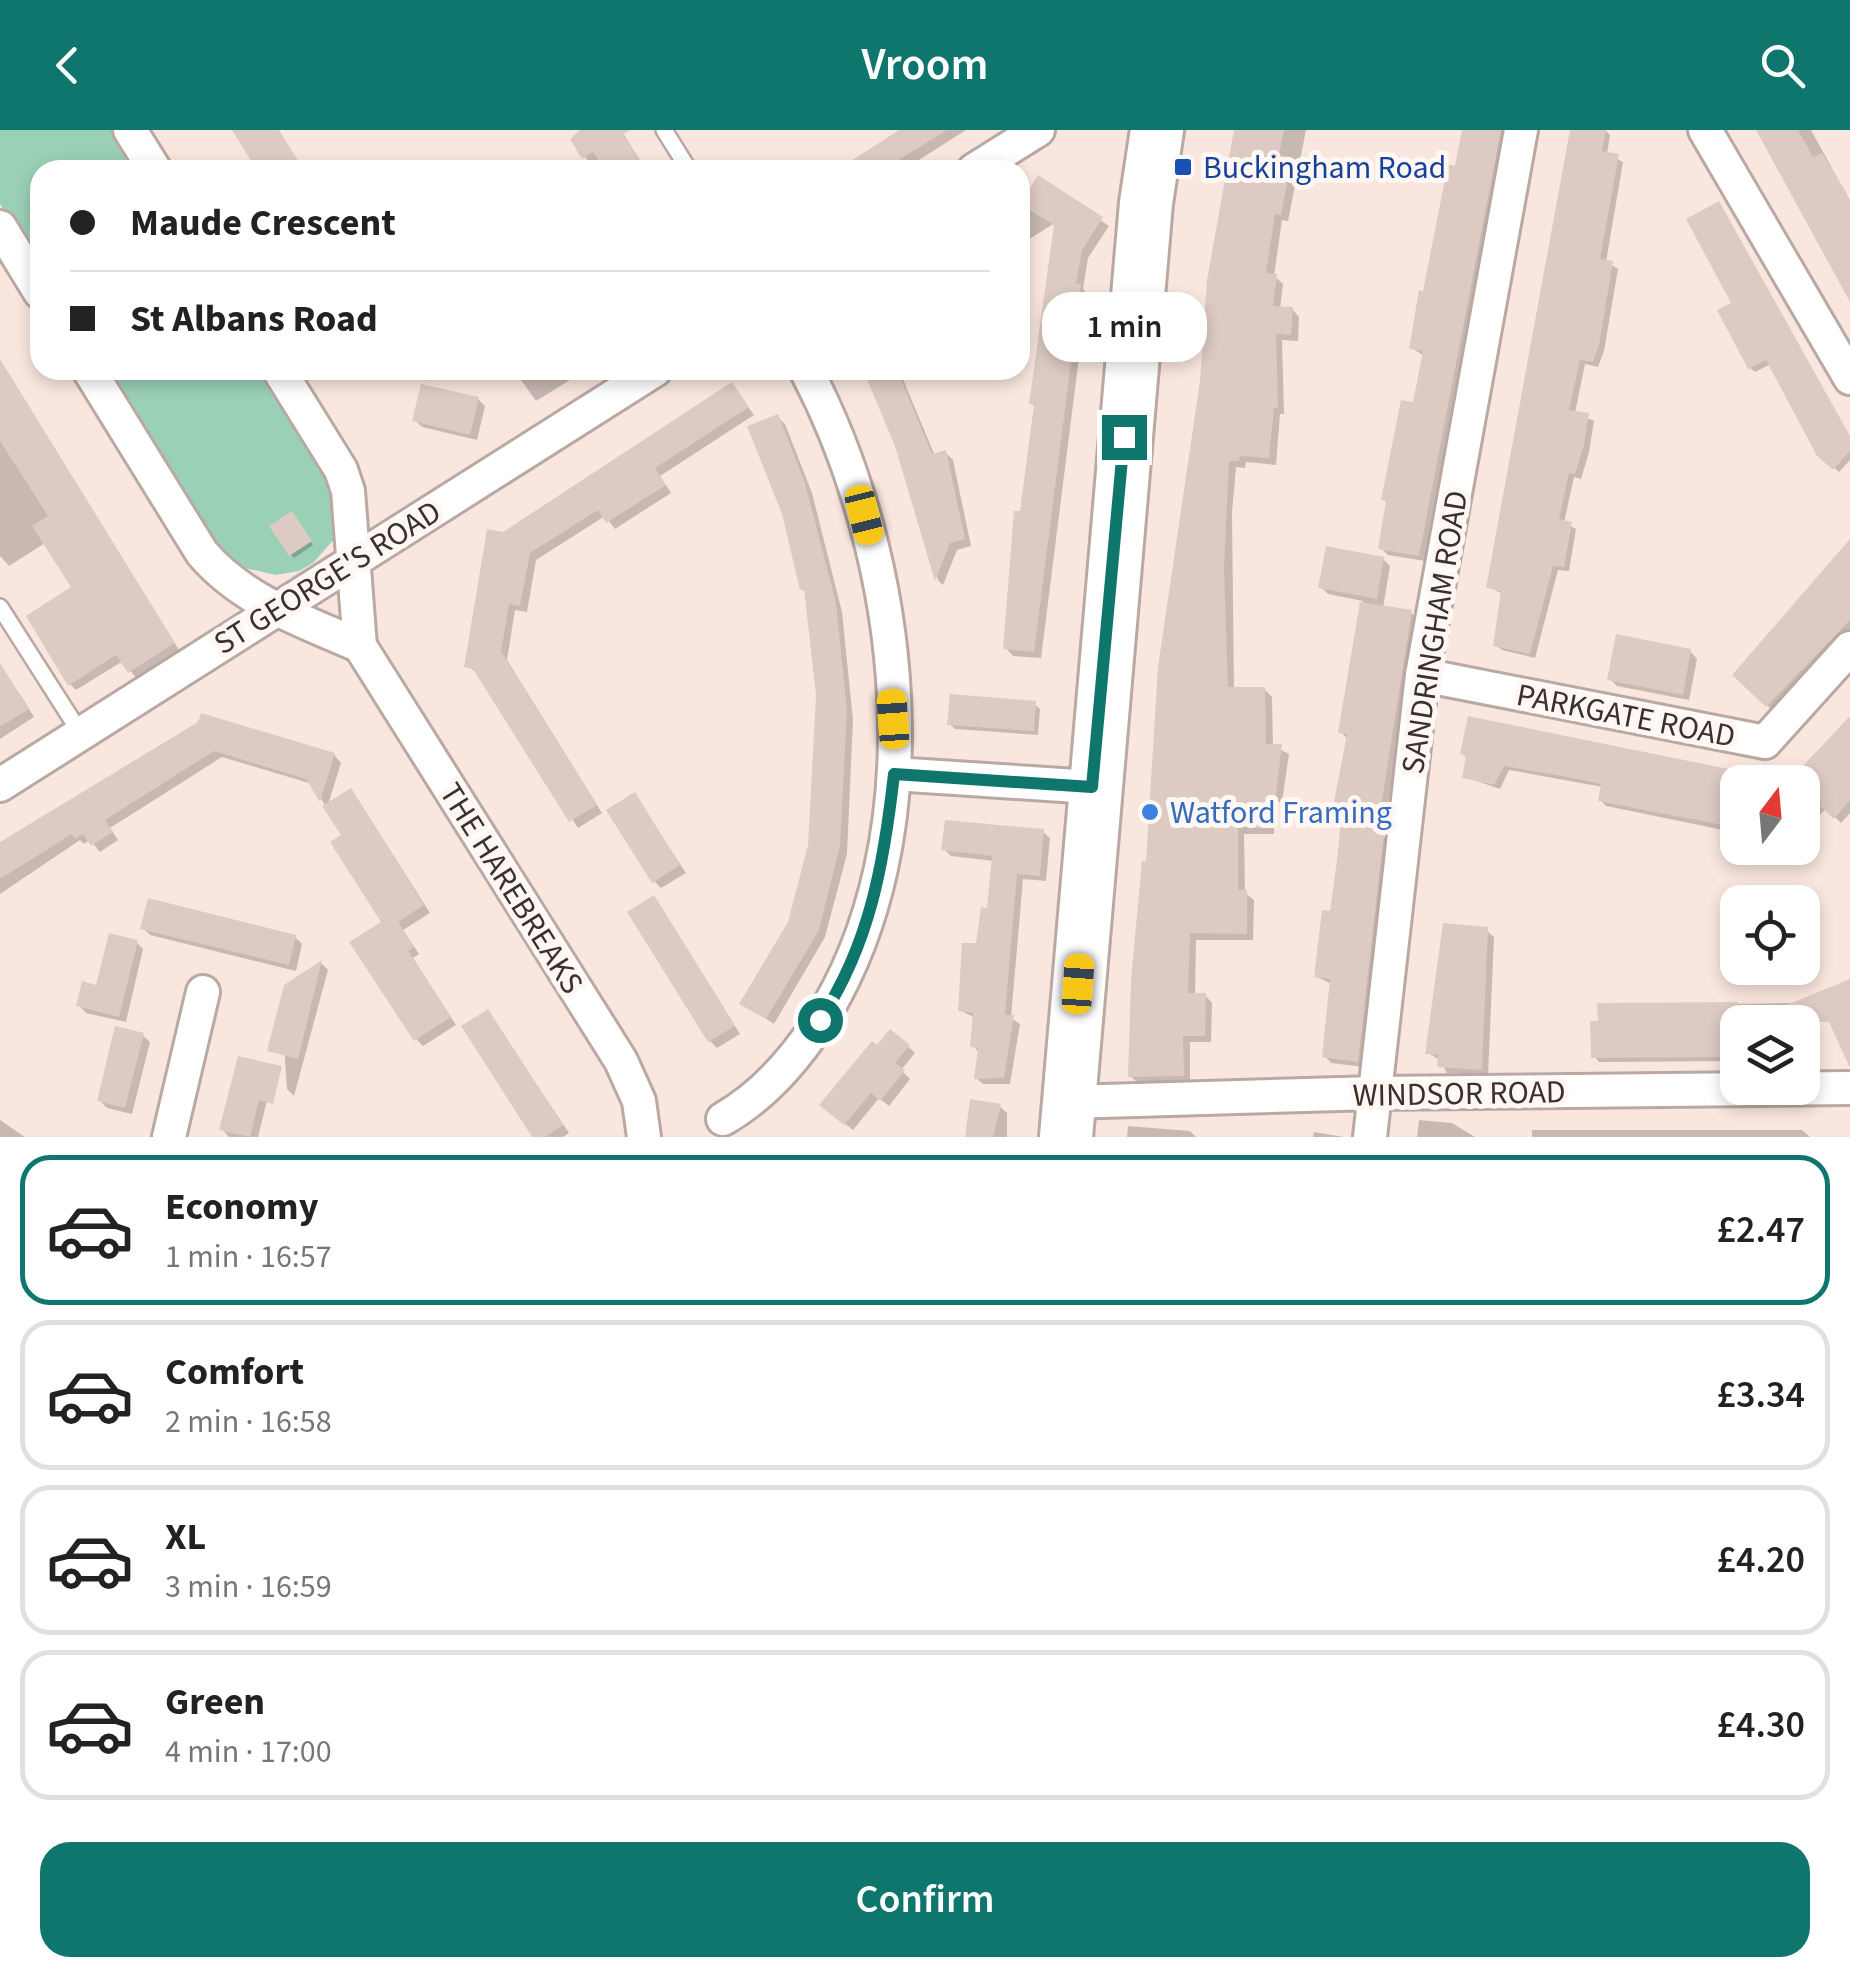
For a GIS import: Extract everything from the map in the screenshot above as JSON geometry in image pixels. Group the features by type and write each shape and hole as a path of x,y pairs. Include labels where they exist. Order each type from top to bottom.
{"main road":[{"path":"1067,1120 1092,787 1144,222 1156,130"}],"street":[{"path":"130,130 149,160"},
{"path":"990,160 1038,130"},
{"name":"SANDRINGHAM ROAD","path":"1370,1137 1422,675 1521,130"},
{"path":"1706,130 1850,378"},
{"path":"0,227 30,276"},
{"path":"94,380 202,552 240,589 360,646"},
{"name":"THE HAREBREAKS","path":"285,380 341,470 355,559 360,646 621,1060 639,1101 644,1137"},
{"name":"ST GEORGE'S ROAD","path":"0,786 639,380"},
{"path":"723,1120 749,1104 805,1044 850,968 876,898 894,774 879,574 841,449 810,380"},
{"name":"PARKGATE ROAD","path":"1422,675 1766,742 1850,648"},
{"path":"894,774 1092,787"},
{"path":"170,1137 203,992"},
{"name":"WINDSOR ROAD","path":"1067,1120 1375,1093 1850,1088"}],"lane":[{"path":"664,130 683,160"},
{"path":"0,607 81,735"}],"green space":[{"path":"0,130 114,130 133,160 30,160 30,251 0,204"},
{"path":"111,380 272,380 332,474 336,537 313,563 299,571 276,575 240,567 220,550"}],"building":[{"path":"232,130 279,130 298,160 251,160"},
{"path":"580,130 630,130 623,134 639,160 598,160 593,152 582,159 570,139"},
{"path":"899,130 947,130 899,160 852,160"},
{"path":"1234,130 1284,130 1279,155 1292,157 1281,215 1275,214 1266,273 1277,274 1273,306 1293,307 1291,335 1276,334 1278,408 1274,407 1269,458 1240,456 1239,461 1229,461 1224,569 1228,687 1265,687 1266,744 1282,744 1276,795 1268,795 1268,828 1238,827 1238,890 1247,890 1247,934 1190,933 1188,993 1206,993 1205,1036 1183,1036 1184,1076 1128,1077 1131,980 1142,861 1146,861 1158,667 1200,381 1207,280"},
{"path":"1462,130 1501,130 1419,556 1378,549 1386,501 1381,500 1401,400 1413,402 1423,351 1409,349 1419,290 1423,291 1448,164 1455,166"},
{"path":"1570,130 1606,130 1602,151 1619,154 1600,259 1613,261 1599,345 1593,362 1580,360 1569,410 1589,413 1584,445 1575,474 1569,473 1559,519 1572,522 1564,567 1553,566 1530,654 1493,646 1501,591 1486,588"},
{"path":"1756,130 1798,130 1813,157 1822,153 1846,192 1850,201 1850,302"},
{"path":"1038,175 1103,217 1082,250 1076,283 1081,284 1034,652 1003,649 1014,511 1020,511 1034,405 1029,404 1054,225 1030,210 1030,188"},
{"path":"1719,201 1850,436 1850,451 1833,470 1817,456 1766,360 1748,369 1717,310 1731,303 1686,219"},
{"path":"0,359 175,643 128,673 116,655 68,686 26,616 71,587 32,526 48,516 0,441"},
{"path":"867,380 901,380 932,454 946,450 965,539 950,543 935,581 895,446"},
{"path":"732,382 749,407 655,468 666,485 606,523 598,510 530,553 520,606 509,604 501,651 597,805 569,822 473,669 464,667 487,529 503,532"},
{"path":"421,384 479,397 470,435 412,421"},
{"path":"778,414 805,483 836,603 847,711 840,846 819,930 766,1019 739,1004 788,922 808,845 816,695 804,589 800,590 782,514 747,426"},
{"path":"292,511 312,541 289,556 269,526"},
{"path":"1850,539 1850,620 1766,707 1732,675"},
{"path":"1326,546 1384,557 1377,599 1318,588"},
{"path":"1360,602 1412,610 1377,832 1384,833 1358,1062 1322,1057 1330,979 1314,977 1322,910 1330,911 1337,860 1341,819 1331,818 1347,734 1338,733"},
{"path":"1616,634 1691,649 1683,695 1607,680"},
{"path":"0,663 29,709 0,727"},
{"path":"950,694 1036,701 1034,731 947,725"},
{"path":"201,713 335,753 320,802 306,779 214,751 105,820 113,832 91,846 83,834 75,839 72,834 0,879 0,842 198,722"},
{"path":"1468,716 1720,767 1720,825 1598,801 1601,784 1562,776 1504,766 1494,785 1462,778 1466,756 1460,754"},
{"path":"1850,716 1850,800 1834,819 1820,806 1820,765 1804,765"},
{"path":"351,788 424,905 398,922 414,947 408,951 451,1017 414,1041 349,942 381,922 330,842 341,835 322,806"},
{"path":"635,792 680,865 652,883 606,810"},
{"path":"945,820 1044,829 1040,876 1017,874 1005,1015 1014,1015 1004,1078 974,1079 978,1048 970,1047 973,1013 958,1011 962,943 976,943 981,907 987,908 992,856 941,850"},
{"path":"654,895 735,1026 708,1042 627,912"},
{"path":"148,898 296,935 289,965 140,929"},
{"path":"1443,923 1488,927 1482,1070 1437,1067 1438,1055 1425,1054"},
{"path":"109,933 138,940 119,1017 76,1006 82,981 96,985"},
{"path":"322,960 298,1059 267,1051 284,985"},
{"path":"1850,979 1850,1068 1829,1022 1820,1022 1820,1005 1787,1005"},
{"path":"1597,1003 1738,1005 1720,1005 1720,1057 1591,1058 1590,1021 1598,1021"},
{"path":"488,1009 563,1125 545,1137 532,1137 461,1026"},
{"path":"115,1026 144,1033 125,1108 97,1101"},
{"path":"890,1029 910,1045 895,1063 905,1070 880,1101 871,1093 844,1125 819,1105 872,1041 877,1045"},
{"path":"238,1056 282,1066 273,1104 259,1100 250,1137 219,1130"},
{"path":"970,1099 1001,1104 993,1137 965,1137"}],"place":[{"name":"Buckingham Road","path":"1183,167"},
{"name":"Watford Framing","path":"1150,812"}],"route":[{"path":"820,1020 857,954 876,898 886,854 894,774 1092,787 1124,437"}]}
